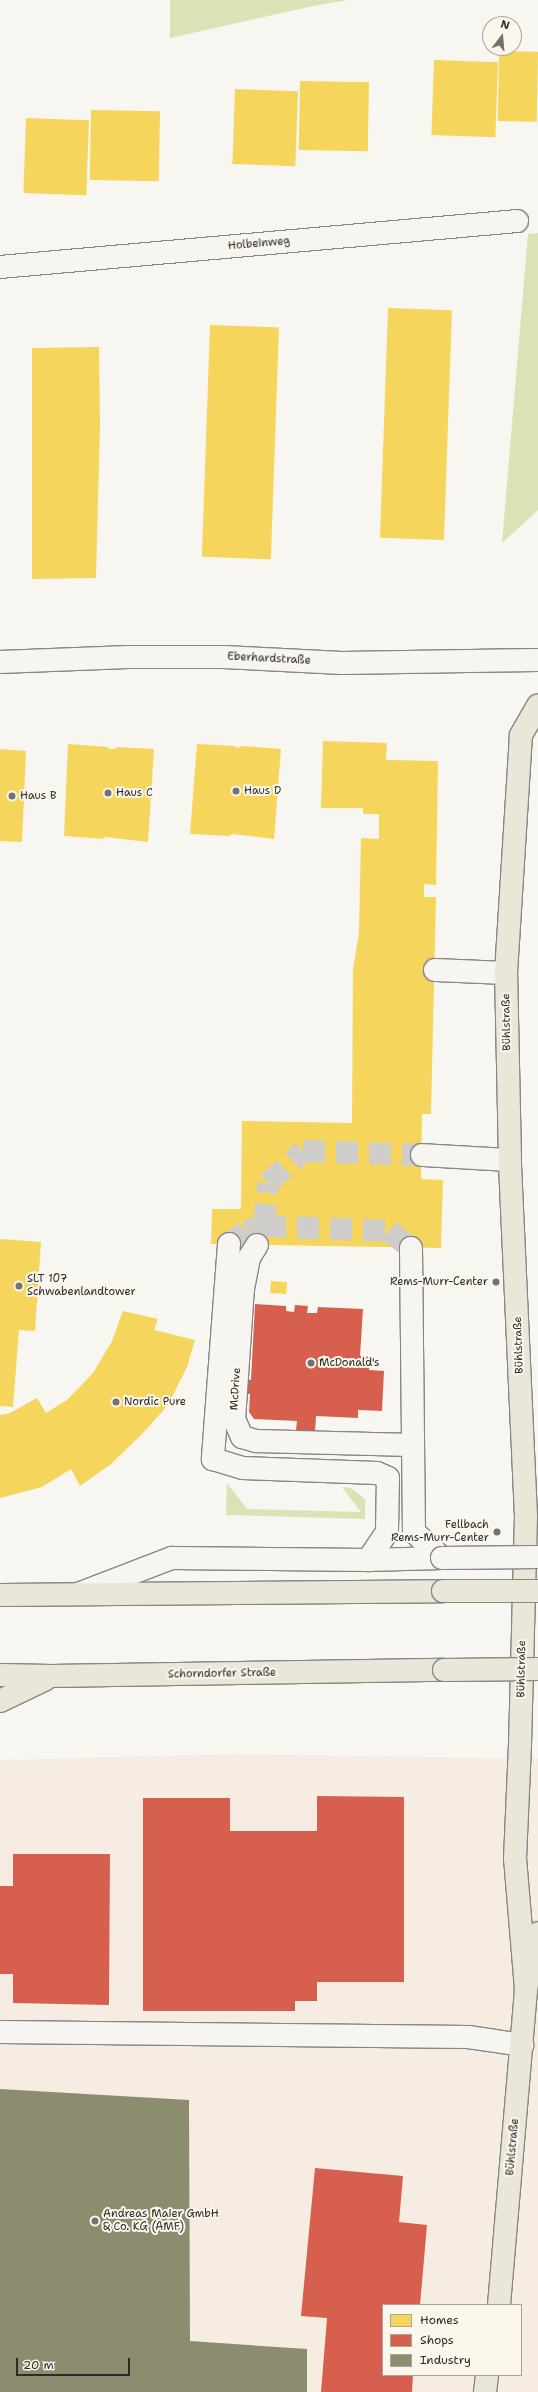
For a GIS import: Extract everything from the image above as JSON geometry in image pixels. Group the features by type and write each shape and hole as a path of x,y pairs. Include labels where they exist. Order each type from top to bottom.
{"main road":[{"name":"Bühlstraße","path":"526,1989 515,1859 520,1745 526,1517 510,1160 506,974 521,735 538,706"},
{"path":"0,1595 74,1596 538,1591"},
{"name":"Schorndorfer Straße","path":"0,1675 51,1676 538,1670"},
{"path":"0,1701 51,1676"},
{"name":"Bühlstraße","path":"499,2304 526,1989 538,1934"},
{"path":"485,2392 487,2376"}],"street":[{"name":"Holbeinweg","path":"0,267 517,221"},
{"name":"Eberhardstraße","path":"0,662 128,657 224,657 342,663 538,660"},
{"path":"435,970 506,974"},
{"path":"422,1155 510,1160"},
{"path":"229,1244 213,1459 242,1468 376,1473 388,1478 387,1532 368,1560"},
{"name":"McDrive","path":"257,1245 249,1258 243,1288 234,1418 242,1437 256,1441 412,1445"},
{"path":"411,1248 414,1532 442,1558"},
{"path":"74,1596 172,1558 368,1560 538,1557"},
{"path":"0,2032 468,2037 522,2045"}],"shaded area":[{"path":"236,1754 538,1759 538,2392 0,2392 0,1760"}],"green space":[{"path":"170,0 348,0 313,6 170,38"},
{"path":"538,233 538,510 502,543 528,234"},
{"path":"227,1483 247,1509 361,1512 342,1487 351,1488 365,1499 365,1519 226,1515"}],"building: Homes":[{"path":"522,51 538,52 537,122 498,121 499,56 522,56"},
{"path":"434,60 498,62 495,137 431,135"},
{"path":"300,81 369,82 368,151 299,150"},
{"path":"235,89 298,91 295,166 232,164"},
{"path":"91,110 160,111 159,181 90,180"},
{"path":"26,118 89,120 86,195 23,193"},
{"path":"388,308 452,310 444,540 380,538"},
{"path":"210,325 279,327 271,559 202,557"},
{"path":"99,347 100,424 96,578 32,579 32,348"},
{"path":"323,741 387,743 386,760 438,761 436,885 424,884 424,897 436,897 431,1114 422,1114 421,1179 443,1180 441,1248 211,1244 212,1209 241,1209 242,1121 352,1123 353,970 359,932 361,838 379,839 379,814 363,814 363,808 321,808"},
{"name":"Haus C","path":"68,744 108,747 109,749 115,749 117,747 154,749 148,842 105,837 103,839 64,836"},
{"name":"Haus D","path":"197,744 235,746 236,748 244,746 281,749 274,839 232,834 229,836 190,834"},
{"name":"Haus B","path":"0,749 26,751 22,842 0,841"},
{"name":"SLT 107 Schwabenlandtower","path":"0,1239 41,1242 35,1331 19,1330 13,1407 0,1406"},
{"path":"271,1281 287,1282 286,1294 270,1293"},
{"name":"Nordic Pure","path":"123,1311 158,1319 154,1330 195,1340 187,1367 168,1405 142,1434 111,1464 80,1486 71,1469 42,1487 0,1498 0,1415 10,1413 37,1398 46,1413 67,1400 93,1373 112,1341"}],"building: Shops":[{"name":"McDonald's","path":"255,1304 286,1306 286,1311 294,1312 295,1305 308,1306 307,1313 317,1313 318,1307 363,1309 360,1356 370,1357 369,1370 384,1371 382,1411 358,1410 358,1418 316,1416 315,1432 296,1430 297,1421 254,1419 249,1412 250,1394 246,1394 247,1379 251,1380"},
{"path":"317,1796 404,1797 404,1982 317,1982 317,2001 295,2001 295,2011 143,2011 143,1798 230,1798 230,1831 317,1831"},
{"path":"13,1854 110,1854 109,2005 13,2003 13,1974 0,1974 0,1886 13,1886"},
{"path":"315,2168 403,2176 399,2222 427,2225 420,2304 382,2304 382,2376 413,2376 412,2392 321,2392 327,2318 301,2316"}],"building: Industry":[{"name":"Andreas Maier GmbH & Co. KG (AMF)","path":"0,2089 189,2100 190,2341 307,2349 307,2392 0,2392"}],"tunnel":[{"path":"264,1226 268,1183 303,1151 422,1155"},
{"path":"229,1244 246,1231 264,1226 389,1231 411,1248"}],"place":[{"name":"Haus D","path":"236,791"},
{"name":"Haus C","path":"108,793"},
{"name":"Haus B","path":"12,796"},
{"name":"Rems-Murr-Center","path":"496,1282"},
{"name":"SLT 107 Schwabenlandtower","path":"19,1286"},
{"name":"McDonald's","path":"311,1363"},
{"name":"Nordic Pure","path":"116,1402"},
{"name":"Fellbach Rems-Murr-Center","path":"497,1532"},
{"name":"Andreas Maier GmbH & Co. KG (AMF)","path":"95,2221"}]}
